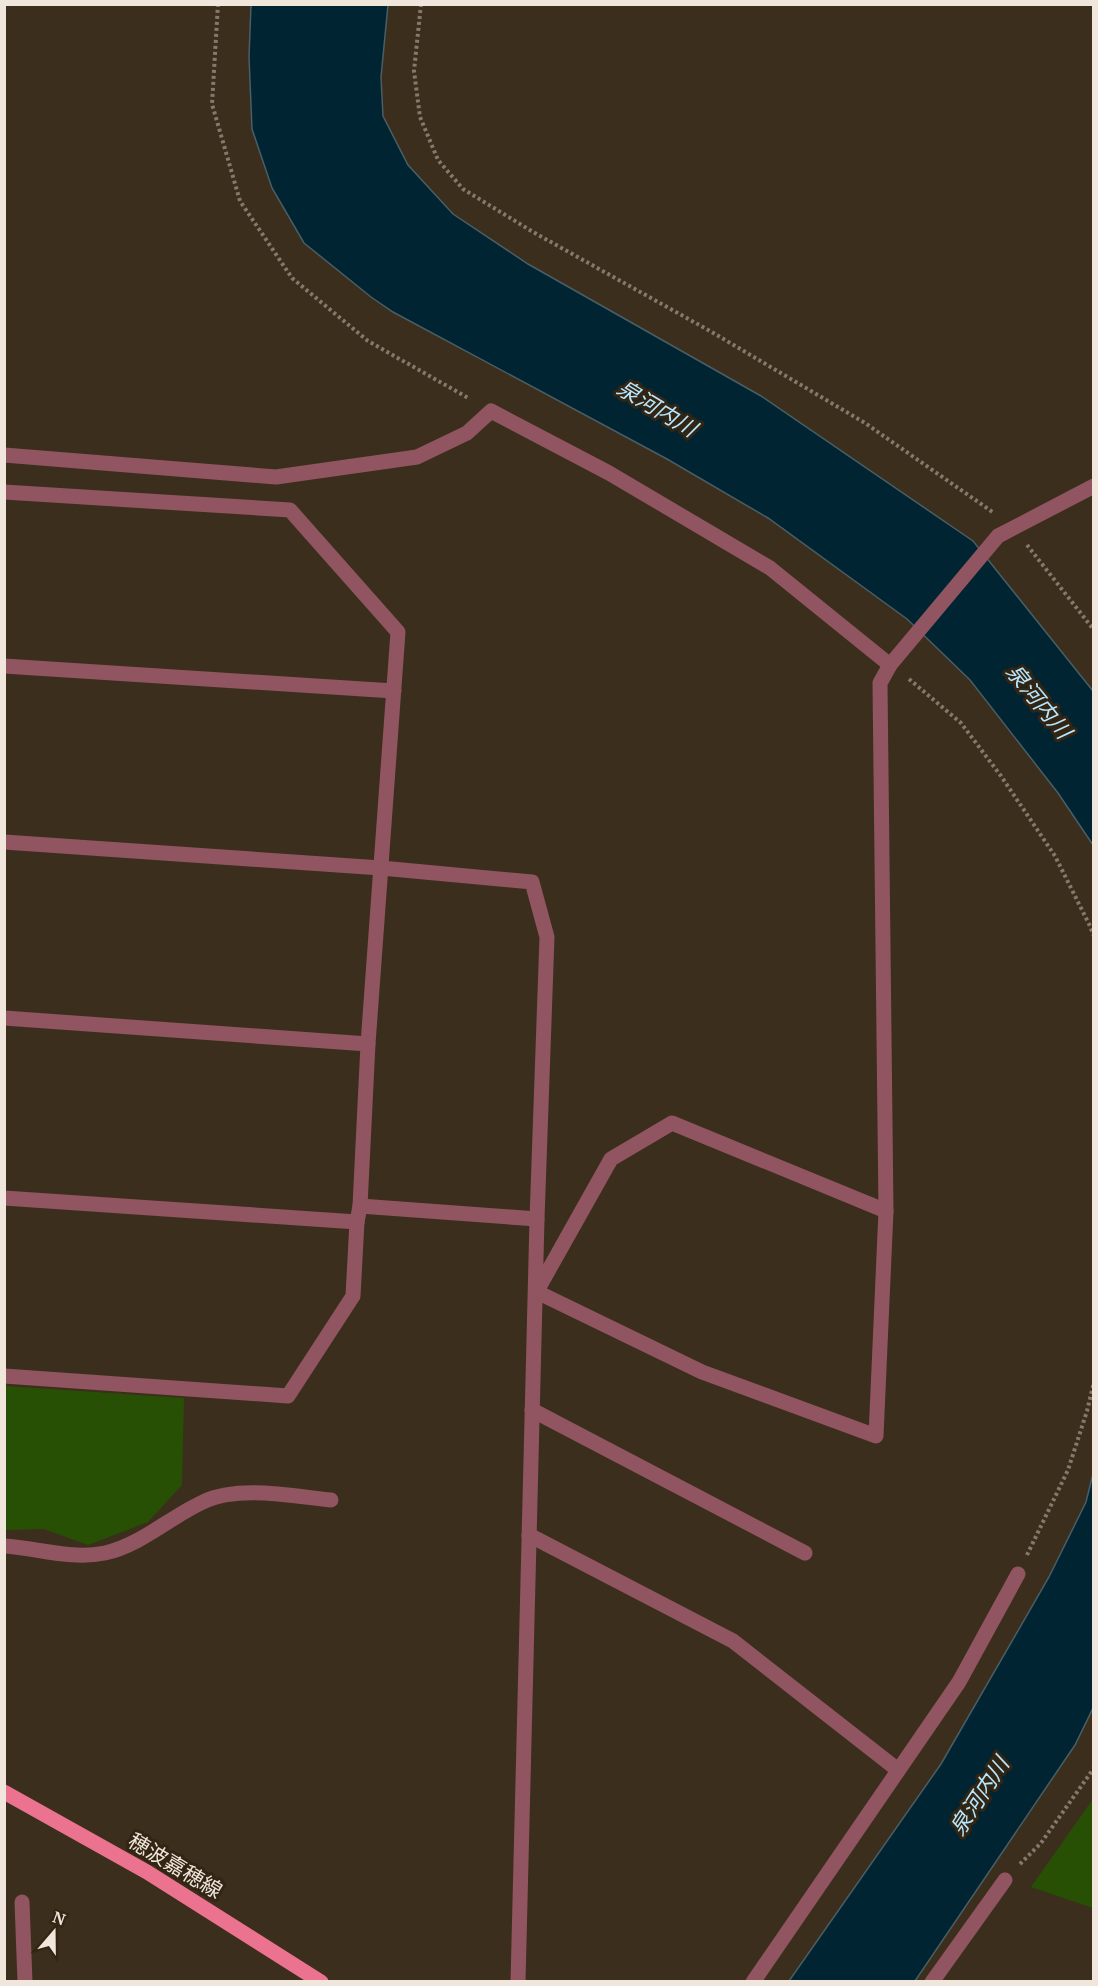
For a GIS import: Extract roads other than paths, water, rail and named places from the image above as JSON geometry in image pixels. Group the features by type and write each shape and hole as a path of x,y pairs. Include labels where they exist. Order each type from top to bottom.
{"main road":[{"name":"穂波嘉穂線","path":"4,1792 147,1872 321,1982"}],"street":[{"path":"4,455 276,477 417,457 467,433 492,411 609,473 770,568 890,665"},
{"path":"537,1292 702,1372 876,1436 886,1211 880,683 890,665 998,536 1094,486"},
{"path":"4,492 290,510 399,632 368,1044 353,1296 288,1396 4,1376"},
{"path":"4,666 394,691"},
{"path":"4,842 381,868 532,882 547,937 537,1219 537,1292 518,1982"},
{"path":"4,1018 368,1044"},
{"path":"537,1292 612,1159 672,1123 886,1211"},
{"path":"4,1198 359,1214 537,1219"},
{"path":"532,1410 805,1552"},
{"path":"4,1546 80,1556 106,1552 132,1542 204,1501 228,1495 250,1493 331,1500"},
{"path":"529,1535 733,1641 898,1770"},
{"path":"753,1982 959,1682 1018,1575"},
{"path":"934,1981 1005,1880"},
{"path":"22,1902 25,1982"}],"water":[{"name":"泉河内川","path":"251,5 388,5 381,77 383,116 408,165 453,214 528,264 761,396 973,541 1093,691 1093,845 1058,793 970,680 907,619 768,518 667,459 393,312 304,243 272,188 252,129 249,57"},
{"name":"泉河内川","path":"1093,1474 1093,1708 1075,1745 915,1981 789,1981 941,1764 1049,1577 1086,1502"}]}
